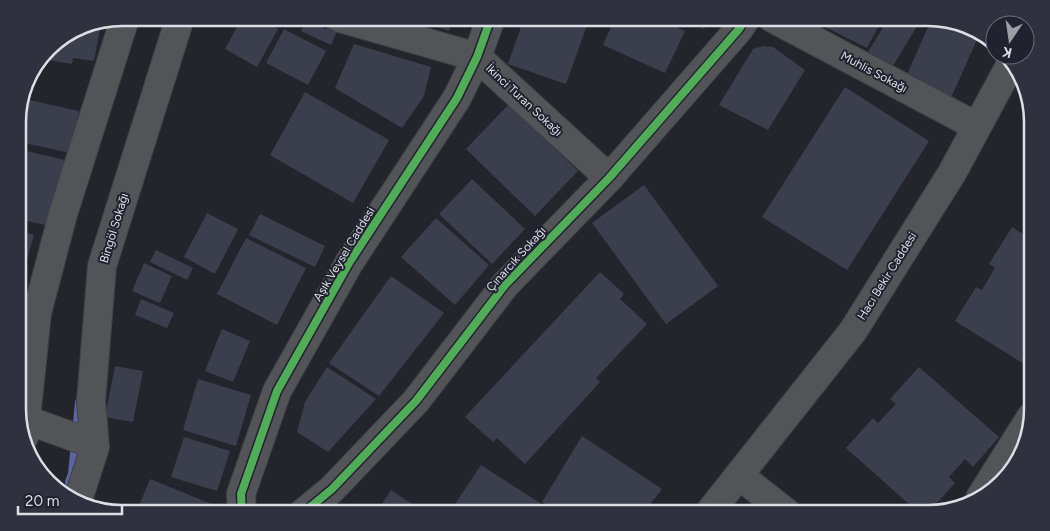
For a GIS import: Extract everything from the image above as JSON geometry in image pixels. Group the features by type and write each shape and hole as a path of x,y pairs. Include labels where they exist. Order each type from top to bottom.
{"street":[{"path":"26,401 37,313 47,270 123,26"},
{"name":"Bingöl Sokağı","path":"77,494 80,441 91,401 102,266 177,26"},
{"name":"İkinci Turan Sokağı","path":"368,26 477,57 609,178"},
{"name":"Aşık Veysel Caddesi","path":"242,505 241,494 278,391 349,263 457,98 477,57 488,26"},
{"name":"Çınarcık Sokağı","path":"313,505 332,489 416,401 505,285 609,178 741,26"},
{"name":"Muhlis Sokağı","path":"787,26 976,126"},
{"name":"Hacı Bekir Caddesi","path":"716,505 853,331 952,173 1008,69"},
{"path":"28,426 80,441"},
{"path":"990,481 1020,435"},
{"path":"740,476 777,505"}],"building":[{"path":"238,26 273,26 278,29 257,67 225,49"},
{"path":"304,26 320,26 326,29 328,26 330,26 338,29 331,45 301,31"},
{"path":"434,26 451,26 449,31"},
{"path":"521,26 587,26 566,84 508,64"},
{"path":"611,26 674,26 685,31 665,73 603,45"},
{"path":"823,26 879,26 867,48"},
{"path":"884,26 917,26 891,69 866,55"},
{"path":"928,26 959,31 977,40 951,98 906,77"},
{"path":"100,29 94,61 73,58 72,64 49,60 69,42"},
{"path":"284,29 326,51 308,85 266,63"},
{"path":"354,44 431,67 424,96 402,128 335,88"},
{"path":"763,46 773,47 805,70 768,130 719,105 753,49"},
{"path":"845,87 929,141 847,270 762,217"},
{"path":"305,92 389,140 353,203 270,155"},
{"path":"29,100 79,111 70,153 26,143 27,110"},
{"path":"509,104 578,171 535,216 466,149"},
{"path":"26,151 65,160 50,226 26,221"},
{"path":"472,179 525,229 492,264 439,214"},
{"path":"644,185 718,286 666,324 592,223"},
{"path":"207,213 238,229 215,274 184,257"},
{"path":"260,214 325,246 315,267 249,235"},
{"path":"436,218 489,265 455,305 401,257"},
{"path":"1012,227 1024,235 1024,364 955,321 976,287 982,290 995,268 989,264"},
{"path":"26,232 34,235 26,263"},
{"path":"246,238 306,268 277,325 217,294"},
{"path":"156,250 193,268 187,280 150,262"},
{"path":"144,263 172,276 160,303 132,291"},
{"path":"600,272 624,294 620,299 647,324 596,378 600,382 525,464 497,438 493,442 465,417"},
{"path":"391,276 444,313 379,396 329,363"},
{"path":"141,299 174,313 167,328 135,315"},
{"path":"222,329 250,341 233,382 205,371"},
{"path":"115,366 143,371 133,422 105,417"},
{"path":"327,367 376,399 328,452 297,432 305,402"},
{"path":"919,367 999,437 973,467 965,459 949,477 955,483 935,505 910,505 846,448 873,418 878,423 896,404 890,399"},
{"path":"198,379 251,395 236,446 183,430"},
{"path":"582,436 662,489 650,505 546,505 542,502"},
{"path":"184,437 230,451 217,491 171,477"},
{"path":"481,465 540,503 539,505 454,505"},
{"path":"150,479 214,505 139,505"},
{"path":"391,490 412,504 411,505 381,505"}],"waterway":[{"path":"70,482 73,474 80,402"}],"cycle path":[{"path":"242,505 241,494 277,391 349,263 457,98 477,57 488,26"},
{"path":"313,505 332,489 416,401 505,285 609,178 741,26"}]}
